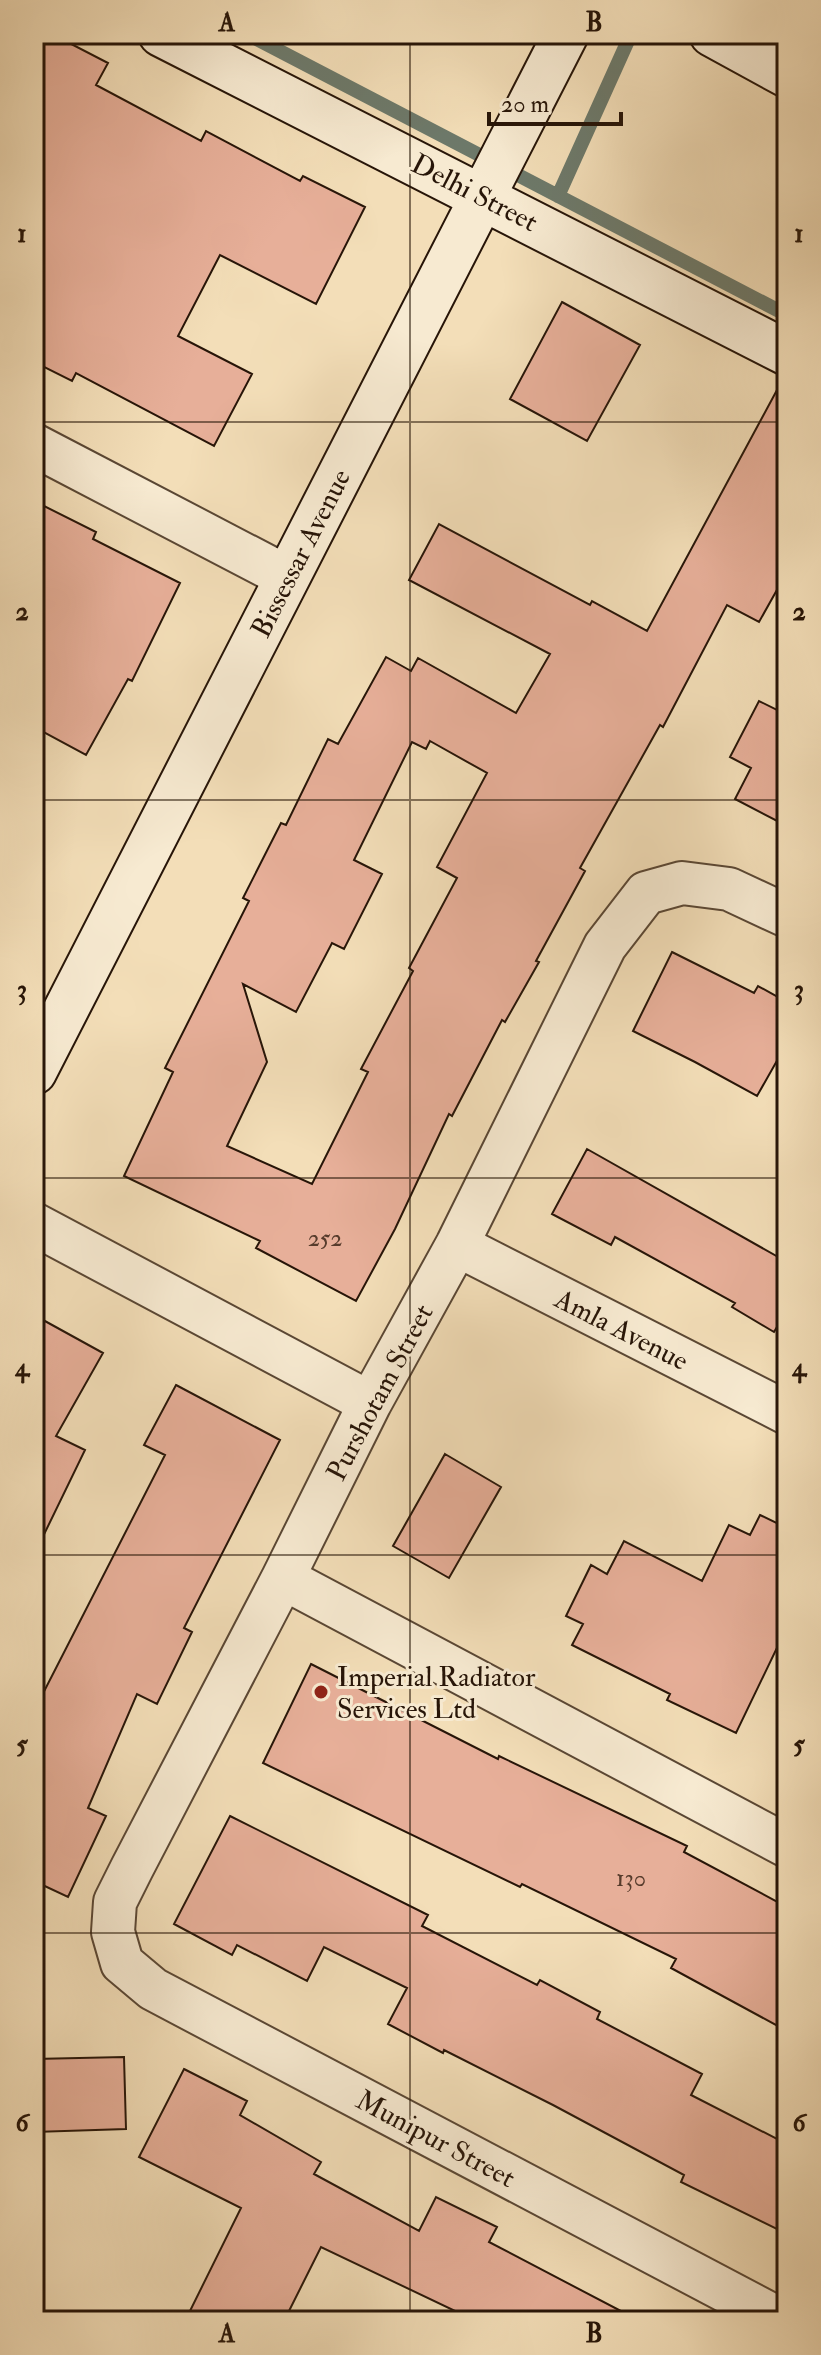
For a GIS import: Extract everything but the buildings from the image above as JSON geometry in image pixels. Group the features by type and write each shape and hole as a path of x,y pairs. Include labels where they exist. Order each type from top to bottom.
{"street":[{"name":"Delhi Street","path":"161,34 494,176 787,353"},
{"name":"Bissessar Avenue","path":"34,1072 566,34"},
{"path":"712,34 787,75"},
{"path":"34,445 287,577"},
{"name":"Purshotam Street","path":"113,1932 115,1902 370,1403 457,1245 605,946 646,893 682,883 729,889 787,916"},
{"path":"34,1224 370,1403"},
{"name":"Amla Avenue","path":"457,1245 787,1413"},
{"path":"283,1578 787,1846"},
{"name":"Munipur Street","path":"113,1932 122,1963 153,1989 783,2321"}],"waterway":[{"path":"247,34 787,315"},
{"path":"558,196 631,34"}],"place":[{"name":"Imperial Radiator Services Ltd","path":"321,1692"}]}
